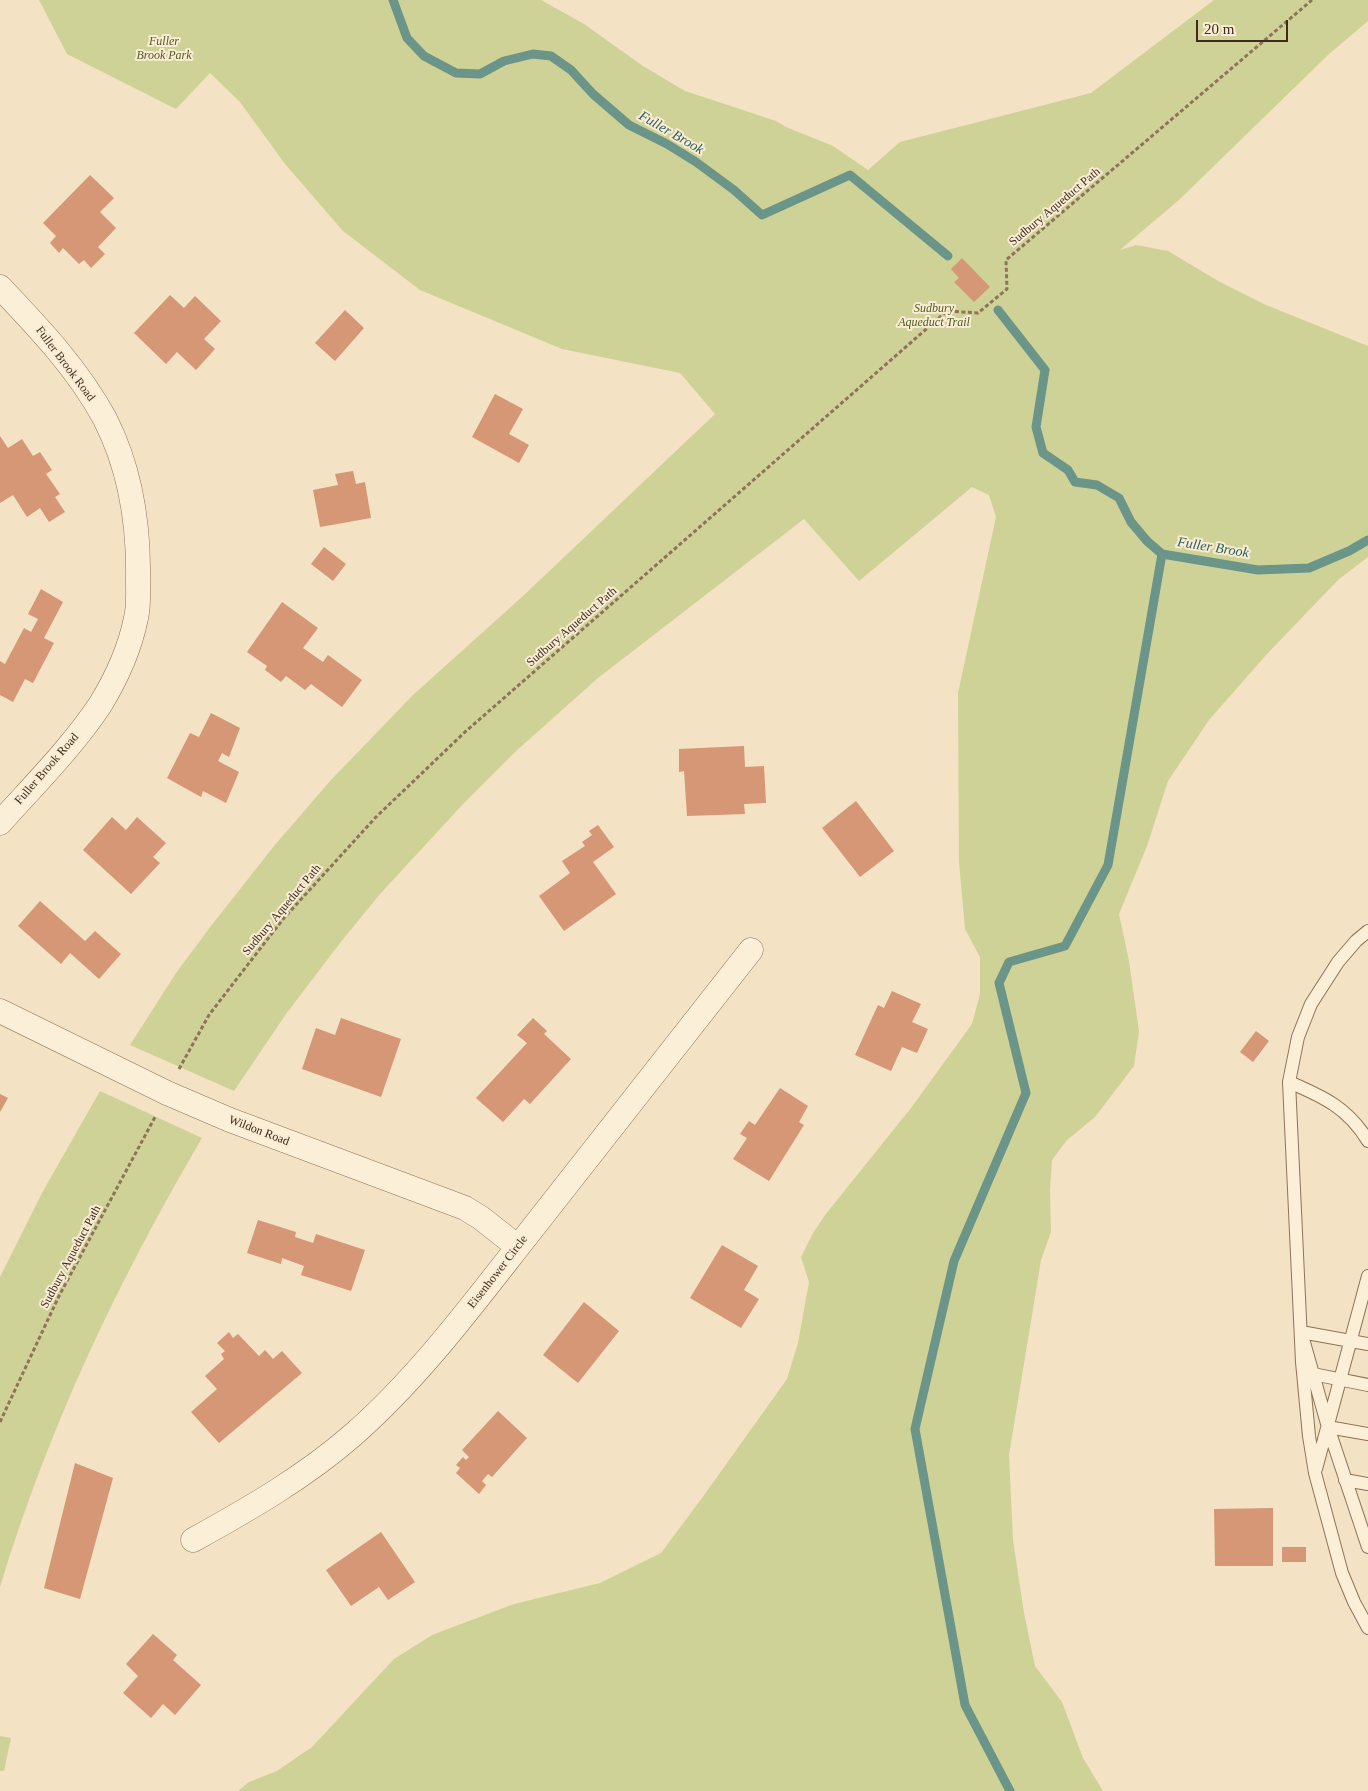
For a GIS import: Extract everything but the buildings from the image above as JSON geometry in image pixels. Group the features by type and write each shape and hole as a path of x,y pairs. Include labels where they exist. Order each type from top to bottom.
{"street":[{"name":"Fuller Brook Road","path":"0,286 61,354 83,383 105,419 128,483 133,510 138,567 136,616 131,638 122,661 100,704 70,743 0,823"},
{"name":"Eisenhower Circle","path":"192,1540 280,1490 358,1430 390,1401 518,1247 751,950"},
{"name":"Wildon Road","path":"0,1011 167,1093 263,1134 465,1208 518,1247"}],"lane":[{"path":"1368,931 1356,941 1338,962 1311,1004 1298,1037 1289,1082 1301,1332 1309,1436 1315,1473 1342,1573 1354,1602 1368,1628"},
{"path":"1289,1082 1334,1103 1359,1127 1368,1141"},
{"path":"1315,1473 1368,1276"},
{"path":"1301,1332 1368,1344"},
{"path":"1301,1332 1344,1480 1365,1530 1368,1547"},
{"path":"1313,1374 1368,1385"},
{"path":"1328,1427 1368,1434"},
{"path":"1344,1480 1368,1484"}],"path":[{"name":"Sudbury Aqueduct Path","path":"0,1422 59,1296 189,1049 209,1016 247,965 312,886 376,818 465,732 947,311 978,313 1006,289 1006,260 1312,0"}],"green space":[{"path":"39,0 541,0 584,24 643,66 685,91 776,121 833,146 868,170 900,142 1091,93 1214,0 1368,0 1368,21 1329,54 1180,199 1120,250 1136,245 1168,251 1220,282 1266,305 1368,346 1368,557 1338,580 1266,655 1209,720 1168,781 1147,846 1119,914 1129,961 1139,1031 1134,1066 1095,1117 1067,1140 1052,1160 1050,1190 1051,1232 1041,1260 1009,1455 1013,1540 1024,1613 1035,1666 1062,1702 1083,1758 1103,1791 238,1791 249,1782 277,1771 312,1747 394,1659 432,1635 514,1604 600,1583 661,1553 787,1379 798,1343 809,1282 801,1257 813,1233 825,1215 911,1108 972,1024 980,994 980,957 965,929 959,862 958,693 996,517 989,495 972,487 859,581 804,519 598,678 515,752 464,803 380,894 340,943 286,1014 234,1091 130,1045 176,973 211,926 274,846 331,780 413,695 523,596 715,414 680,373 562,349 420,290 343,231 285,164 240,102 210,73 176,109 67,54"},
{"path":"100,1091 202,1138 141,1247 88,1356 40,1469 0,1587 0,1277 42,1193"},
{"path":"0,1736 11,1738 4,1771 0,1771"}],"waterway":[{"name":"Fuller Brook","path":"393,0 407,38 424,56 456,73 480,74 504,61 533,54 551,56 571,70 593,94 629,125 667,144 696,162 734,190 762,215 850,175 948,256"},
{"name":"Fuller Brook","path":"998,310 1045,370 1036,427 1043,453 1068,470 1075,482 1097,485 1119,498 1131,522 1147,541 1162,554 1258,570 1309,568 1349,551 1368,540"},
{"path":"1010,1791 965,1705 915,1429 954,1261 1026,1093 999,983 1009,962 1065,946 1108,865 1162,554"}],"park label":[{"name":"Fuller Brook Park","path":"164,49"},
{"name":"Sudbury Aqueduct Trail","path":"934,316"}]}
